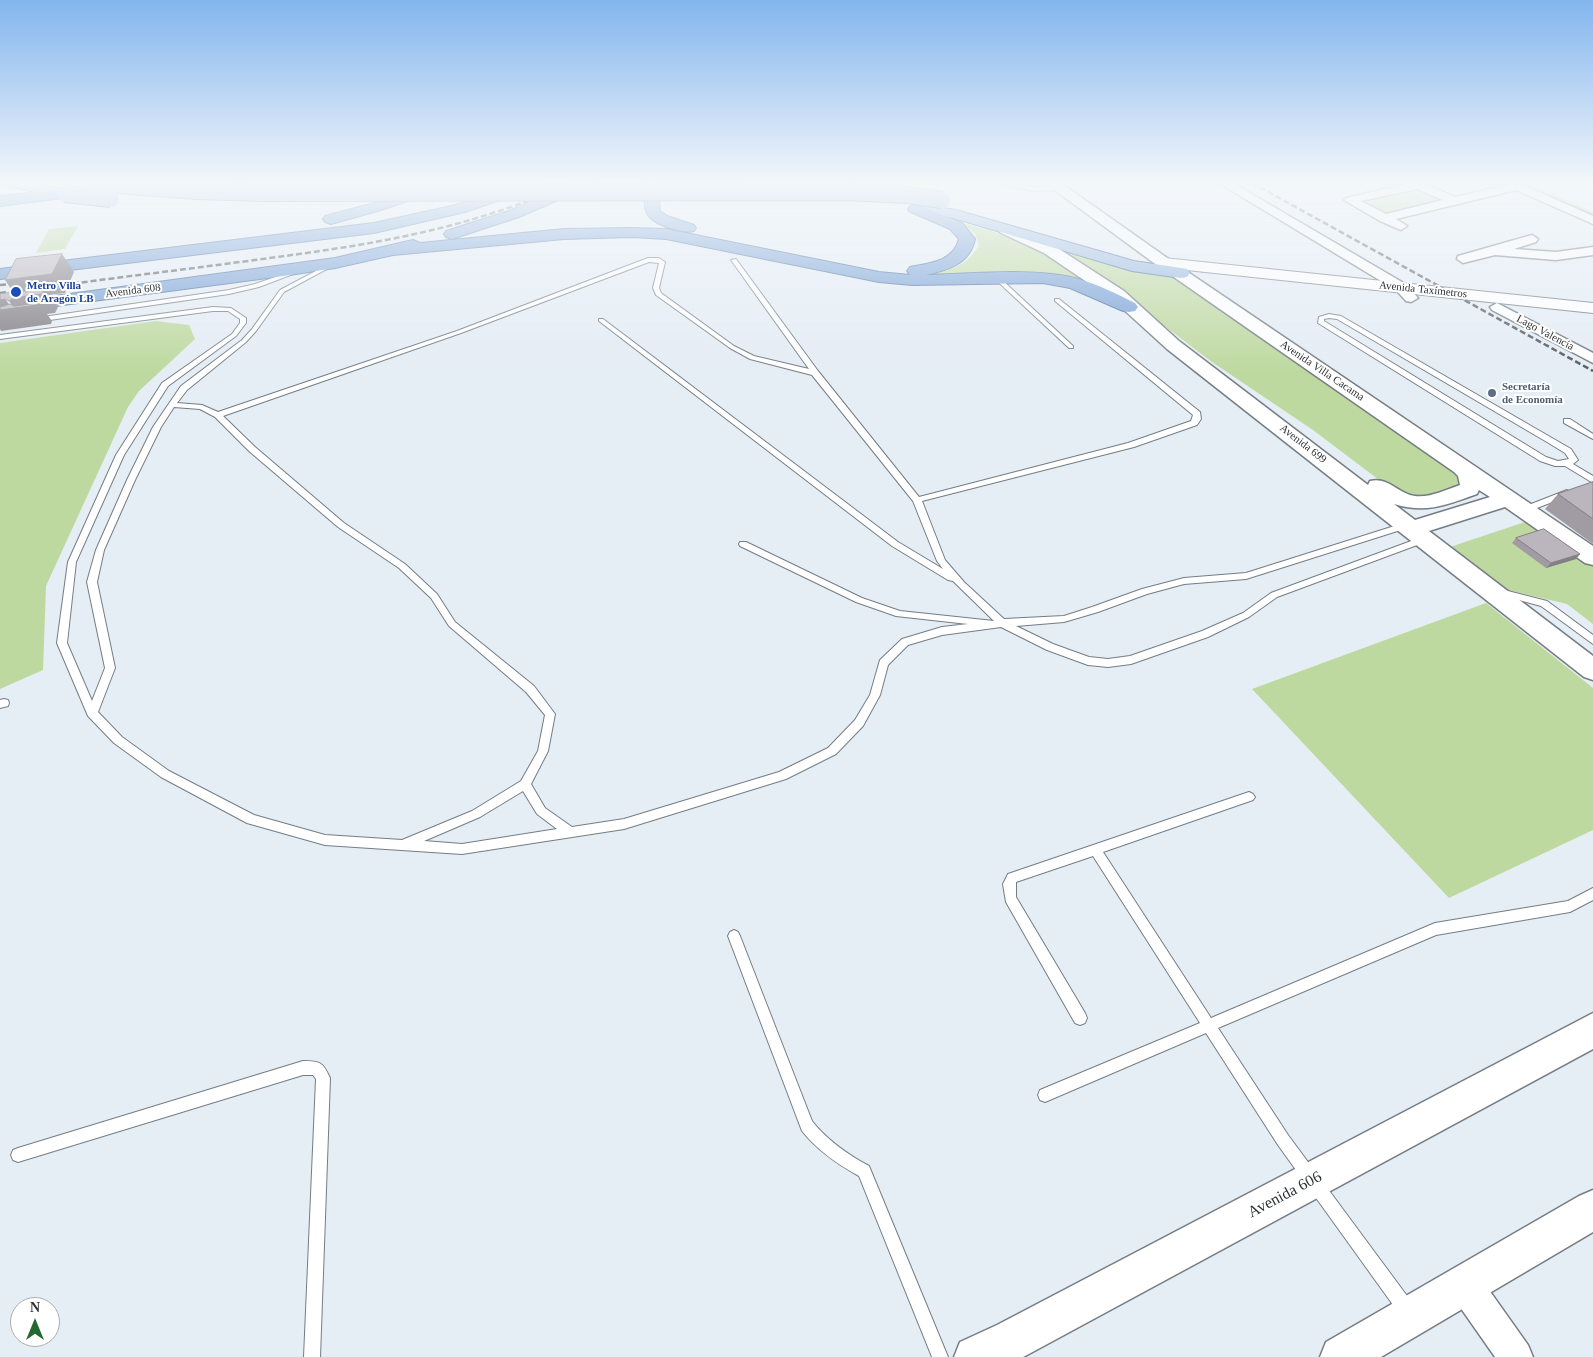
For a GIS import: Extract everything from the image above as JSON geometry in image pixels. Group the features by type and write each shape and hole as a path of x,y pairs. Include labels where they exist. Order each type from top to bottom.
{"highway":[{"path":"168,253 200,246"},
{"path":"0,274 224,246"},
{"name":"Avenida 608","path":"19,310 310,267 408,246"},
{"path":"395,250 420,246"},
{"path":"395,250 433,246"},
{"path":"727,246 879,277 912,280 1043,278 1074,283 1098,292 1129,308"},
{"path":"774,246 895,271 931,269 946,264 963,253 965,246"}],"main road":[{"path":"1068,246 1132,266 1181,273"},
{"path":"1097,246 1164,263"},
{"name":"Avenida Taxímetros","path":"1164,263 1406,293 1497,307 1593,316"},
{"name":"Avenida Taxímetros","path":"1181,273 1593,308"}],"street":[{"name":"Avenida 699","path":"1042,246 1078,267 1118,295 1129,308 1203,368 1593,670"},
{"name":"Avenida Villa Cacama","path":"1141,246 1455,461 1593,558"},
{"path":"1332,246 1386,278 1406,293"},
{"path":"1462,259 1508,246"},
{"path":"1549,246 1568,256"},
{"path":"1495,251 1554,257 1593,251"},
{"path":"1448,252 1476,265"},
{"name":"Lago Valencia","path":"1497,307 1593,358"},
{"path":"1203,368 1240,387 1388,493 1404,502 1415,504 1428,503 1469,489 1471,481 1465,470 1455,461"},
{"path":"1415,531 1516,505"},
{"name":"Avenida 606","path":"974,1357 1016,1348 1312,1181 1593,1030"},
{"path":"1341,1357 1411,1314 1465,1285 1593,1210"},
{"path":"1465,1285 1516,1357"}],"lane":[{"path":"218,415 459,332 648,260 659,260 662,262 656,288 658,294 732,347 752,358 814,373"},
{"path":"734,260 814,373 917,500 941,561 961,584 1002,623 1050,647 1088,661 1108,663 1131,660 1213,630 1246,614 1274,595 1399,548 1415,531"},
{"path":"92,713 110,668 92,582 100,550 131,480 157,428 184,388 244,340 254,330 282,291 334,263"},
{"path":"998,279 1070,347"},
{"path":"917,500 1131,445 1194,423 1197,419 1197,414 1057,300"},
{"path":"0,337 213,309 229,309 243,318 243,323 234,335 165,385 120,455 72,562 62,643 92,713 118,740 166,774 251,818 325,840 462,849 624,824 782,776 832,751 859,723 875,695 883,663 905,642 942,632 1002,623 1064,619 1095,610 1145,591 1184,581 1246,576 1415,531"},
{"path":"1568,464 1574,460 1568,451 1347,322 1333,316 1319,320 1543,459 1550,462 1568,464 1593,481 1584,486"},
{"path":"601,320 895,544 961,584"},
{"path":"174,405 202,407 218,415 252,449 341,525 402,566 434,596 452,624 530,689 550,714 543,751 525,784 476,814 402,845"},
{"path":"1566,421 1593,437"},
{"path":"1516,505 1575,490"},
{"path":"743,544 859,600 899,614 1002,623"},
{"path":"1489,589 1544,603 1593,640"},
{"path":"525,784 541,812 570,833"},
{"path":"1080,1018 1010,898 1008,884 1012,878 1249,797"},
{"path":"1095,849 1283,1140 1411,1314"},
{"path":"1045,1095 1435,929 1570,906 1593,894"},
{"path":"734,936 807,1126 816,1137 842,1159 864,1170 940,1357"},
{"path":"18,1155 303,1068 316,1068 323,1078 312,1357"}],"green space":[{"path":"40,246 67,246 65,249 36,253"},
{"path":"979,246 1031,246 1046,252 1100,288 1084,283 896,275 942,271 959,265 971,256"},
{"path":"1047,246 1110,265 1176,278 1243,326 1465,474 1470,482 1425,500 1395,492 1313,430 1212,362 1112,286"},
{"path":"156,321 189,325 195,339 139,391 128,407 46,586 43,670 0,689 0,343"},
{"path":"1528,521 1593,566 1593,624 1567,604 1491,586 1444,549"},
{"path":"1486,603 1593,688 1593,830 1449,898 1252,689"}],"building":[{"path":"62,254 52,274 5,280 16,259"},
{"path":"45,289 42,294 13,298 9,301 5,299 0,300 0,294"},
{"path":"38,303 37,305 0,310 0,307 10,304 14,306"},
{"path":"1593,482 1593,519 1558,494"},
{"path":"1544,529 1580,554 1551,563 1516,538"}],"railway":[{"path":"55,286 348,246"},
{"path":"1367,246 1593,371"},
{"path":"0,285 21,283"},
{"path":"0,293 26,290"}],"place":[{"name":"Metro Villa de Aragón LB","path":"16,292"},
{"name":"Secretaría de Economía","path":"1492,393"}]}
